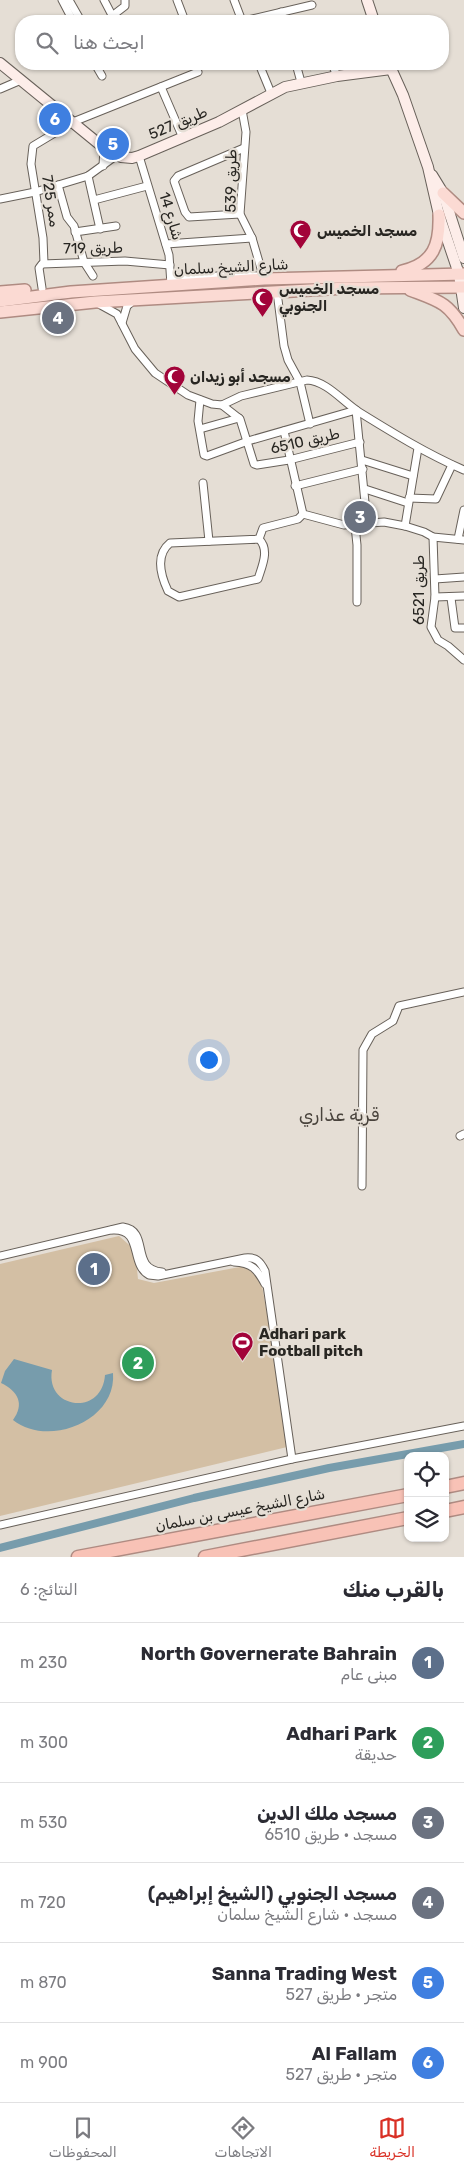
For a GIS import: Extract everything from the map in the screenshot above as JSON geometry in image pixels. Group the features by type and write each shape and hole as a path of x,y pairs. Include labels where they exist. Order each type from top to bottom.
{"highway":[{"path":"449,1486 464,1484"},
{"name":"شارع الشيخ عيسى بن سلمان","path":"78,1557 404,1496"},
{"path":"449,1510 464,1507"},
{"path":"205,1557 404,1519"}],"main road":[{"path":"443,193 464,213"},
{"path":"387,275 418,266 435,249 440,234 439,215"},
{"name":"شارع الشيخ سلمان","path":"0,301 171,282 461,274"},
{"path":"401,287 438,300 453,311 464,330"},
{"name":"شارع الشيخ سلمان","path":"0,312 95,302 346,288 463,287"},
{"path":"0,292 42,288 71,292"}],"street":[{"path":"62,0 70,15"},
{"path":"69,0 77,15"},
{"path":"104,0 112,15"},
{"path":"116,15 125,6 125,0"},
{"path":"177,0 183,15"},
{"path":"234,0 240,15"},
{"path":"367,0 372,15"},
{"path":"268,15 312,6"},
{"name":"طريق 527","path":"0,63 104,148 126,158 139,156 183,138 242,110 271,93 301,82 369,70"},
{"path":"98,70 102,76"},
{"path":"261,70 271,93"},
{"path":"298,70 301,82"},
{"path":"334,70 337,76"},
{"path":"392,70 403,95 428,168 439,215 461,274 464,308"},
{"path":"73,122 198,72"},
{"path":"0,89 21,80"},
{"path":"161,87 183,138"},
{"name":"طريق 539","path":"242,110 246,132 240,214 252,238 264,279"},
{"name":"ممر 725","path":"44,263 43,238 32,151 36,144 73,122"},
{"path":"102,166 104,148"},
{"path":"240,214 189,217 185,212 174,180 178,176 244,148"},
{"path":"0,199 36,192 88,176 117,155"},
{"name":"شارع 14","path":"139,156 166,244 171,282"},
{"path":"428,168 443,193 464,258"},
{"path":"88,176 100,229"},
{"path":"58,185 67,217 73,224 84,262 92,276"},
{"path":"94,200 147,186"},
{"path":"75,232 116,226"},
{"path":"166,244 252,238"},
{"name":"طريق 719","path":"42,288 39,266 44,263 125,261 170,265"},
{"path":"277,292 286,353 304,381 310,424"},
{"path":"122,323 127,306 135,300"},
{"path":"95,302 112,310 122,323 135,348 150,368 169,384 200,400 222,405 239,418 248,441 356,410"},
{"path":"222,405 241,396 304,381 321,384 356,410 418,448 464,470"},
{"name":"طريق 6510","path":"200,400 200,429 205,456 248,441 254,464 257,466 360,442"},
{"name":"طريق 6510","path":"356,410 367,523"},
{"path":"200,429 239,418"},
{"path":"284,431 289,460 303,514"},
{"path":"405,526 418,448"},
{"path":"362,460 413,476"},
{"path":"452,465 464,463"},
{"path":"365,489 409,500 433,500 437,498 452,465"},
{"path":"295,486 362,469"},
{"path":"203,483 209,541"},
{"path":"303,514 344,525 355,526 384,522 405,526 433,537 461,540 464,510"},
{"path":"259,538 263,528 298,519 303,514"},
{"path":"355,526 358,602"},
{"name":"طريق 6521","path":"433,537 434,597 430,626 438,640 464,660"},
{"path":"259,538 263,543 265,557 258,579 179,597 172,594 165,586 160,555 163,548 170,543 259,538"},
{"path":"434,579 464,577"},
{"path":"434,597 451,598 464,596"},
{"path":"451,598 455,628 464,628"},
{"path":"362,1186 363,1050 372,1034 393,1021 399,1006 464,992"},
{"path":"0,1256 123,1227 133,1230 138,1238 139,1252 149,1269 167,1273 245,1258 258,1260 265,1271 292,1458"},
{"path":"0,1525 292,1458 464,1426"}],"shaded area":[{"path":"119,1236 135,1250 138,1279 154,1283 245,1266 261,1280 290,1443 287,1447 0,1516 0,1264"}],"water":[{"path":"14,1359 52,1370 52,1383 57,1393 65,1400 75,1403 85,1402 94,1397 102,1388 105,1375 113,1373 111,1390 104,1405 78,1425 61,1430 44,1431 28,1428 13,1420 19,1409 18,1398 12,1390 1,1383 5,1371"}],"waterway":[{"path":"0,1548 194,1498 329,1468 464,1444"}],"place":[{"name":"Al Fallam","path":"55,119"},
{"name":"Sanna Trading West","path":"113,144"},
{"name":"مسجد الخميس","path":"301,250"},
{"name":"مسجد الخميس الجنوبي","path":"263,317"},
{"name":"مسجد الجنوبي (الشيخ إبراهيم)","path":"58,318"},
{"name":"مسجد أبو زيدان","path":"174,396"},
{"name":"مسجد ملك الدين","path":"360,517"},
{"name":"North Governerate Bahrain","path":"94,1269"},
{"name":"Adhari park Football pitch","path":"243,1362"},
{"name":"Adhari Park","path":"138,1363"}],"district":[{"name":"قرية عذاري","path":"339,1115"}]}
